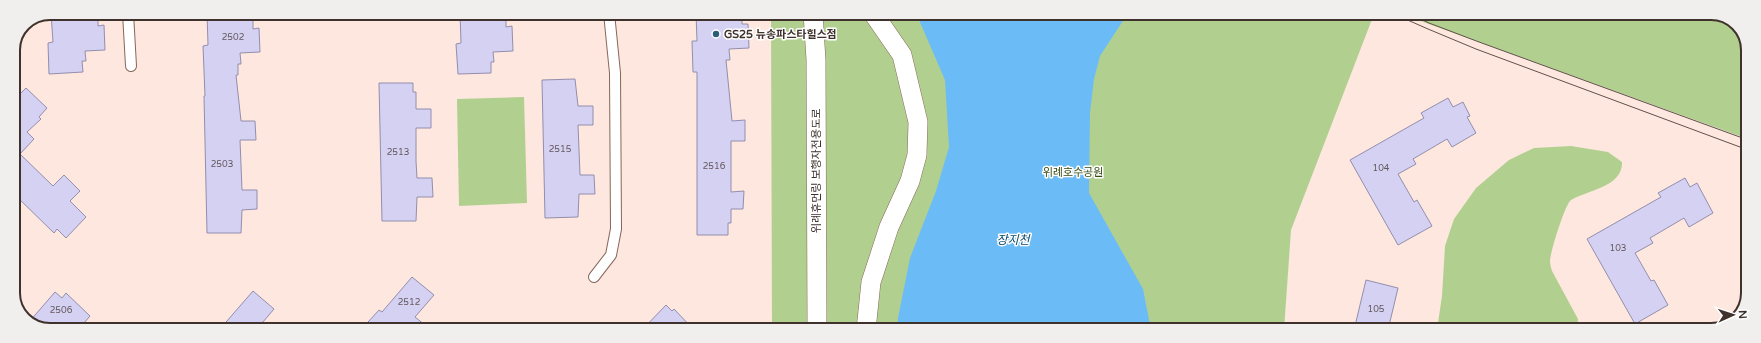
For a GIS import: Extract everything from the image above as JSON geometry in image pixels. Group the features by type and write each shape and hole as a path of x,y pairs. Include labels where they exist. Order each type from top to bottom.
{"street":[{"name":"위례휴먼링 보행자전용도로","path":"813,20 816,60 818,323"},
{"path":"867,323 872,278 889,227 910,181 916,155 918,122 902,55 878,20"}],"lane":[{"path":"128,20 131,66"},
{"path":"594,277 611,255 616,229 615,73 610,20"}],"green space":[{"name":"위례호수공원","path":"771,20 1372,20 1291,230 1284,323 772,323"},
{"path":"1418,20 1719,21 1729,26 1736,33 1740,42 1741,136"},
{"path":"524,97 527,203 459,206 457,99"},
{"path":"1571,146 1608,152 1622,162 1621,170 1617,177 1611,182 1603,187 1571,200 1568,203 1552,249 1550,265 1578,319 1578,323 1438,323 1442,296 1445,246 1454,219 1476,188 1509,160 1534,148"}],"water":[{"name":"장지천","path":"919,20 1123,20 1100,56 1094,79 1090,113 1089,193 1143,289 1150,323 898,323 910,258 936,191 949,147 945,80"}],"building":[{"path":"51,20 98,20 98,26 104,25 105,50 85,51 86,61 82,61 83,72 49,74 48,43 53,42"},
{"path":"207,20 253,20 253,29 259,28 260,52 240,53 241,64 238,64 238,75 236,75 241,121 255,121 256,140 240,140 242,190 257,190 257,209 242,210 241,233 207,233 203,46 208,45"},
{"path":"460,20 506,20 506,27 512,26 513,51 493,52 494,62 491,62 491,73 458,74 456,44 461,43"},
{"path":"696,20 742,20 742,24 748,24 749,48 729,49 730,60 726,60 732,121 745,120 745,141 731,141 731,192 744,191 743,209 731,209 731,223 728,223 728,235 697,235 697,72 693,72 692,41 697,41"},
{"path":"575,79 578,106 593,106 593,125 578,125 580,175 594,175 595,194 579,194 578,217 545,218 542,80"},
{"path":"379,83 413,83 413,92 416,92 416,109 431,109 431,128 416,128 416,161 417,178 432,178 433,197 417,197 416,221 382,221"},
{"path":"26,88 47,108 39,117 41,119 27,132 34,139 20,154 20,94"},
{"path":"1448,98 1453,107 1463,102 1470,116 1467,117 1476,133 1452,147 1447,139 1413,159 1416,164 1398,174 1414,202 1417,200 1432,226 1398,245 1350,160 1424,118 1421,113"},
{"path":"20,154 53,186 64,175 80,191 70,201 86,217 66,238 57,229 54,233 20,200"},
{"path":"1685,178 1690,187 1697,183 1713,213 1689,227 1684,218 1650,238 1653,243 1635,253 1651,281 1654,280 1668,305 1634,323 1587,239 1661,197 1658,193"},
{"path":"412,277 434,295 415,317 422,323 368,322 379,310 382,312"},
{"path":"1366,280 1398,288 1390,323 1356,323"},
{"path":"253,291 274,309 262,323 225,323"},
{"path":"55,292 62,298 66,293 90,316 84,323 46,323 33,318"},
{"path":"666,305 672,311 674,309 687,323 649,323"}],"tram line":[{"path":"1408,20 1476,49 1741,147"},
{"path":"1423,20 1741,137"}],"place":[{"name":"GS25 뉴송파스타힐스점","path":"716,34"}]}
